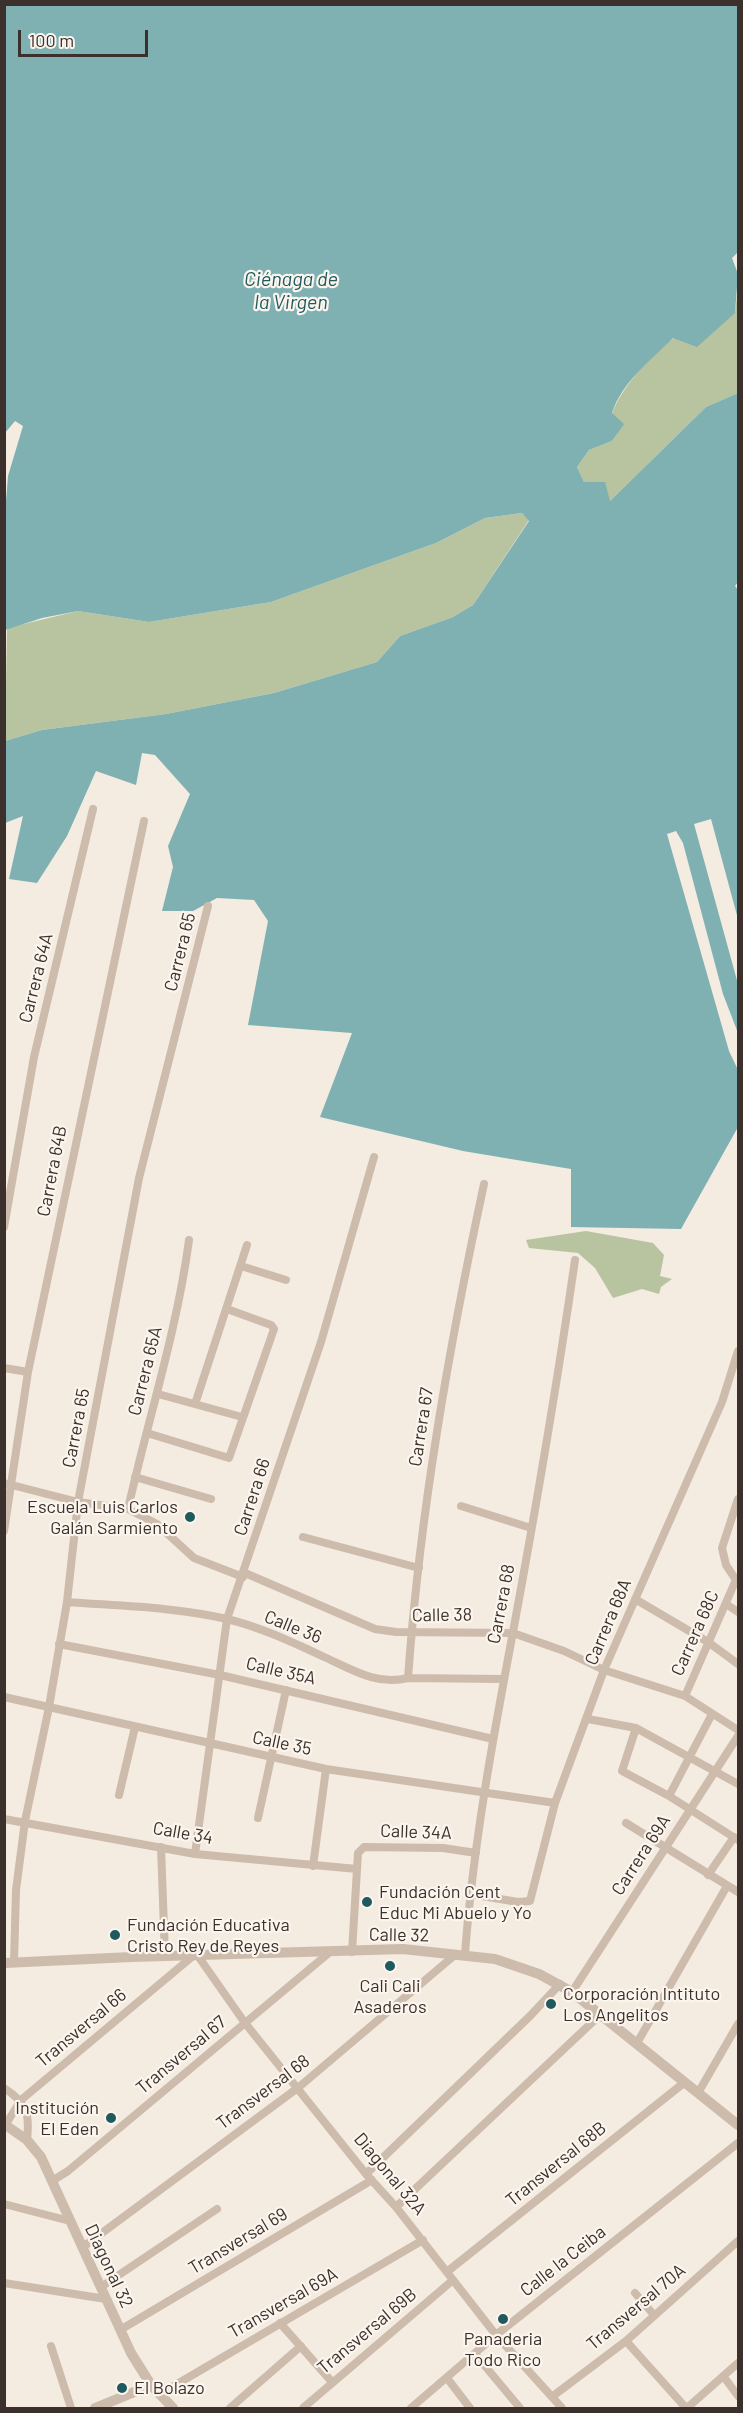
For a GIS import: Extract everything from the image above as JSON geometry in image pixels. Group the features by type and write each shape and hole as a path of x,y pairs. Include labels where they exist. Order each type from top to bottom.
{"street":[{"name":"Carrera 64A","path":"4,1227 34,1057 93,809"},
{"name":"Carrera 64B","path":"4,1531 8,1484 28,1372 144,821"},
{"name":"Carrera 65","path":"9,1963 15,1890 25,1821 49,1707 67,1602 78,1502 139,1178 208,906"},
{"name":"Carrera 66","path":"195,1854 212,1744 227,1619 244,1575 321,1342 374,1156"},
{"name":"Carrera 67","path":"408,1678 430,1472 457,1308 484,1184"},
{"name":"Carrera 65A","path":"128,1509 158,1394 184,1275 189,1240"},
{"path":"195,1404 247,1245"},
{"name":"Carrera 68","path":"460,1954 503,1679 513,1633 575,1260"},
{"path":"241,1266 286,1280"},
{"path":"147,1433 229,1458 274,1329 271,1325 227,1309"},
{"name":"Carrera 68A","path":"470,1894 518,1902 530,1900 555,1803 604,1671 722,1402 738,1351"},
{"path":"4,1368 28,1372"},
{"path":"158,1394 242,1417"},
{"path":"135,1477 211,1499"},
{"name":"Calle 38","path":"8,1484 78,1502 128,1509 157,1524 194,1558 244,1575 375,1629 412,1632 513,1633 564,1651 604,1671 685,1696 738,1730"},
{"path":"737,1582 726,1566 722,1548 738,1499"},
{"path":"461,1506 531,1528"},
{"path":"303,1537 419,1568"},
{"name":"Carrera 68C","path":"685,1696 737,1582"},
{"path":"635,1599 708,1642 738,1664"},
{"name":"Calle 36","path":"67,1602 227,1619 289,1641 371,1679 393,1682 408,1678 503,1679"},
{"path":"726,1604 738,1612"},
{"name":"Calle 35A","path":"59,1644 220,1675 494,1739"},
{"path":"258,1818 286,1690"},
{"name":"Calle 35","path":"4,1697 326,1769 555,1803"},
{"path":"669,1796 712,1714"},
{"path":"588,1719 636,1728 716,1769 738,1784"},
{"path":"119,1795 135,1727"},
{"path":"636,1728 622,1771 669,1796 736,1839 708,1875"},
{"name":"Carrera 69A","path":"572,1992 738,1736"},
{"path":"313,1866 326,1769"},
{"name":"Calle 34","path":"4,1819 25,1821 195,1854 357,1869"},
{"path":"626,1822 738,1892"},
{"path":"161,1847 165,1956"},
{"name":"Calle 34A","path":"357,1869 358,1853 364,1847 443,1848 476,1853"},
{"path":"352,1952 357,1869"},
{"path":"637,2043 727,1886"},
{"name":"Calle 32","path":"9,1963 403,1949 460,1954 511,1964 560,1984 572,1992 738,2125"},
{"name":"Transversal 67","path":"52,2181 68,2171 330,1952"},
{"name":"Transversal 68","path":"83,2247 299,2087 460,1954"},
{"name":"Diagonal 32A","path":"196,1956 245,2023 448,2271 496,2335 544,2391 553,2396 562,2409"},
{"name":"Transversal 66","path":"5,2124 21,2100 196,1956"},
{"name":"Transversal 69","path":"120,2330 369,2177 560,1984"},
{"path":"396,2207 601,2014"},
{"path":"698,2092 738,2024"},
{"name":"Transversal 68B","path":"448,2271 685,2082"},
{"path":"4,2088 21,2100 27,2118 24,2137"},
{"name":"Diagonal 32","path":"5,2124 24,2137 41,2157 131,2353 151,2385 173,2409"},
{"name":"Calle la Ceiba","path":"411,2409 496,2335 738,2143"},
{"path":"4,2204 70,2221"},
{"path":"101,2287 217,2209"},
{"name":"Transversal 69A","path":"160,2394 423,2240"},
{"name":"Transversal 70A","path":"553,2396 626,2341 738,2241"},
{"name":"Transversal 69B","path":"303,2409 453,2280"},
{"path":"4,2283 106,2299"},
{"path":"635,2293 654,2315"},
{"path":"280,2323 332,2382"},
{"path":"626,2341 686,2409 738,2363"},
{"path":"51,2346 71,2409"},
{"path":"230,2409 300,2346"},
{"path":"475,2354 520,2409"},
{"path":"724,2377 738,2396"},
{"path":"447,2378 470,2409"},
{"path":"95,2409 151,2385"}],"green space":[{"path":"738,286 738,393 706,407 610,501 584,482 577,467 589,450 612,441 623,424 612,414 629,383 647,362 666,344 681,334 735,313"},
{"path":"522,513 529,520 473,605 453,617 400,636 377,662 274,693 166,714 42,730 5,741 7,628 78,611 149,622 271,602 436,543 485,518"},
{"path":"586,1231 653,1243 664,1255 660,1276 672,1279 661,1287 659,1294 642,1289 613,1298 595,1268 578,1253 529,1248 526,1240"}],"water":[{"name":"Ciénaga de la Virgen","path":"5,5 738,5 738,252 732,258 738,274 735,313 697,347 673,338 647,363 623,391 612,413 624,424 612,441 589,450 577,467 584,482 605,482 610,501 706,407 738,393 738,582 735,586 738,590 738,919 711,819 694,824 738,984 738,1033 723,994 683,843 676,831 667,834 729,1051 738,1070 738,1127 681,1229 571,1227 571,1169 463,1151 320,1117 352,1033 248,1025 268,921 254,900 217,898 193,911 162,911 173,867 168,846 190,794 155,755 142,753 136,785 96,771 67,836 37,883 9,879 23,816 5,823 5,741 42,730 166,714 274,693 377,662 400,636 453,617 473,605 529,521 522,513 485,518 436,543 271,602 149,622 78,611 42,618 5,630 5,514 8,476 23,426 15,421 5,433"}],"place":[{"name":"Escuela Luis Carlos Galán Sarmiento","path":"190,1517"},
{"name":"Fundación Cent Educ Mi Abuelo y Yo","path":"367,1902"},
{"name":"Fundación Educativa Cristo Rey de Reyes","path":"115,1935"},
{"name":"Cali Cali Asaderos","path":"390,1966"},
{"name":"Corporación Intituto Los Angelitos","path":"551,2004"},
{"name":"Institución El Eden","path":"111,2118"},
{"name":"Panaderia Todo Rico","path":"503,2319"},
{"name":"El Bolazo","path":"122,2388"}]}
